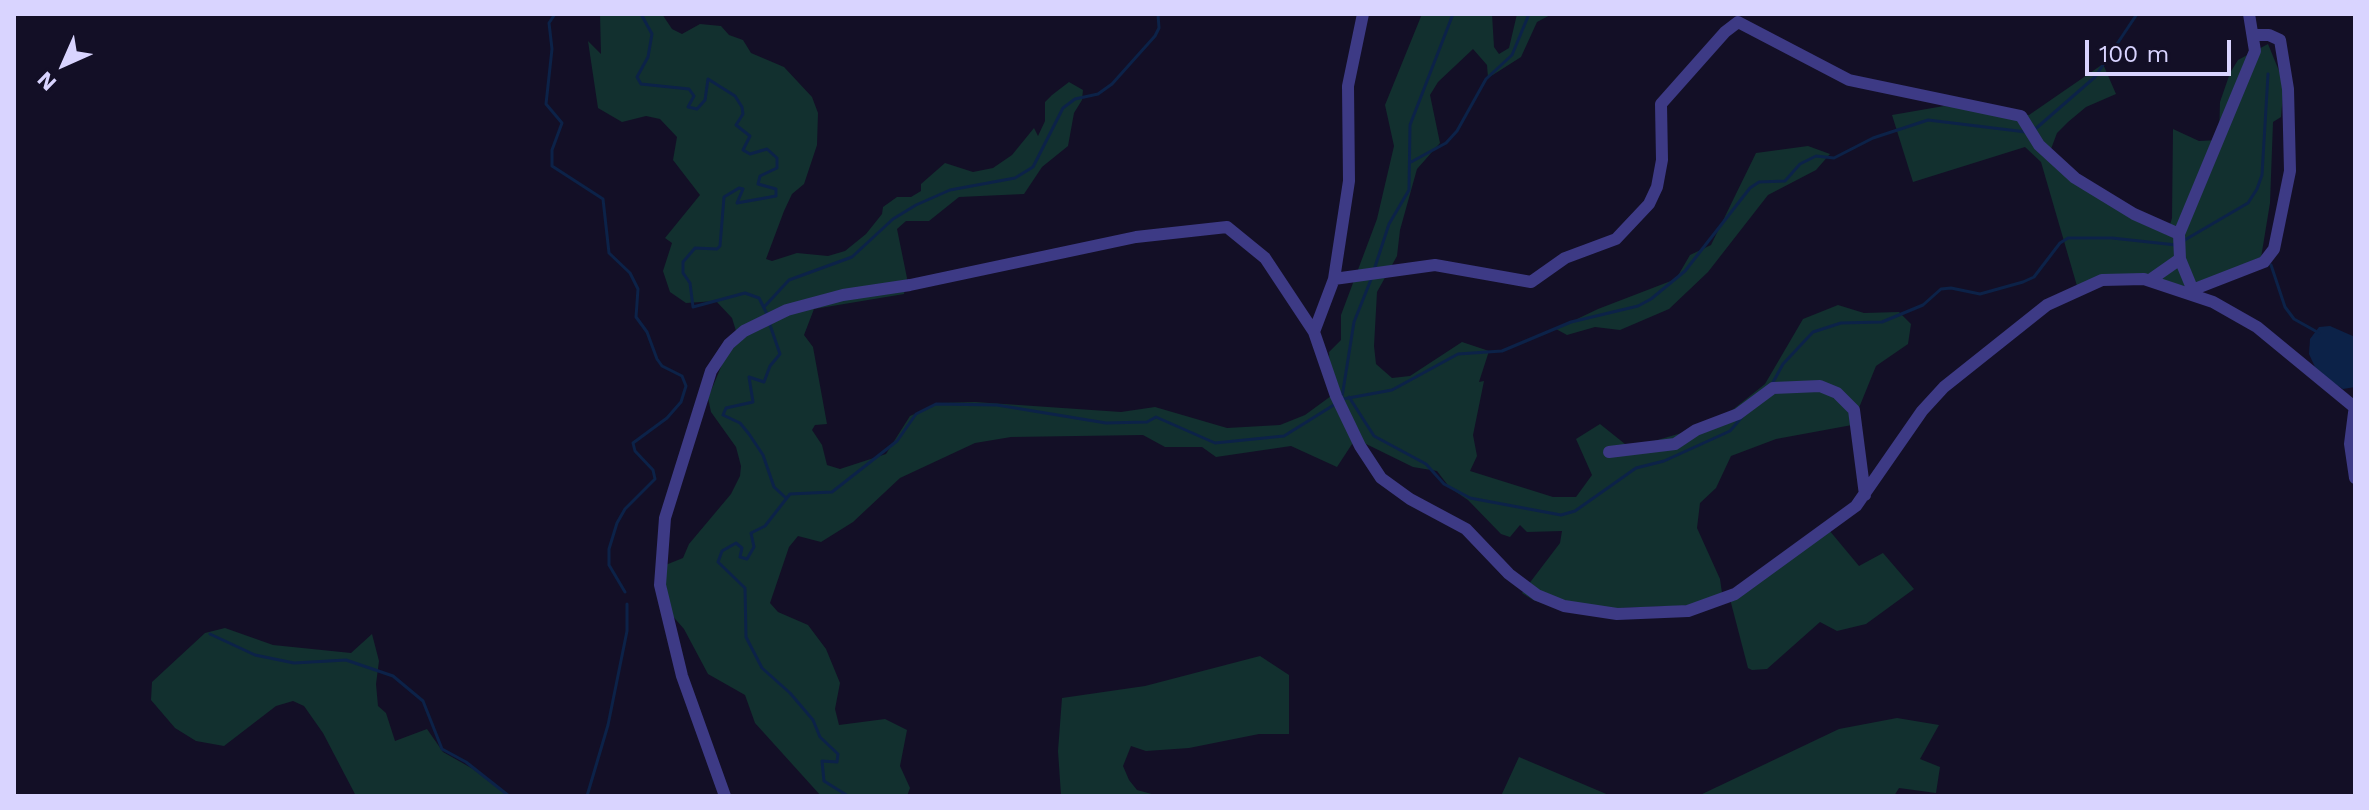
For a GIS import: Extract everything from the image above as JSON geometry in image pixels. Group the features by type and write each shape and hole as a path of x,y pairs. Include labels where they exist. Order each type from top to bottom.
{"street":[{"path":"1314,332 1334,279 1349,181 1348,86 1363,14"},
{"path":"2193,291 2180,259 2179,234 2254,54 2249,14"},
{"path":"1334,279 1435,265 1531,282 1565,258 1616,239 1654,196 1662,160 1661,104 1729,27 1741,22 1849,80 2021,116 2039,145 2075,178 2134,214 2179,234"},
{"path":"2193,291 2264,262 2274,249 2290,171 2288,89 2280,40 2269,35 2254,35"},
{"path":"725,796 682,676 660,585 660,561 665,518 677,473 711,371 729,344 768,318 843,295 910,285 1136,237 1215,227 1238,232 1265,258 1314,332 1339,402 1360,446 1388,484 1466,529 1509,574 1537,595 1576,609 1642,615 1688,611 1718,602 1824,531 1865,495 1931,399 2035,314 2061,297 2095,282 2124,277 2193,291 2257,327 2354,406 2350,444 2355,478"},
{"path":"2150,280 2160,276 2180,259"},
{"path":"1609,452 1675,444 1696,430 1738,414 1773,388 1820,386 1837,393 1854,410 1865,495"}],"green space":[{"path":"600,14 662,14 672,29 682,34 700,24 721,26 729,35 743,40 751,53 784,67 812,97 818,113 817,145 804,184 792,194 784,211 766,259 772,261 797,253 828,256 845,251 866,234 882,214 883,207 897,197 911,197 921,191 921,184 945,163 973,172 993,168 1012,155 1034,128 1038,136 1045,121 1045,102 1052,95 1069,82 1083,90 1082,100 1074,113 1068,146 1042,167 1024,194 959,197 929,221 906,221 897,229 907,278 904,294 814,309 804,335 813,347 827,424 815,425 812,430 822,445 827,465 840,469 886,454 910,416 939,403 975,402 1121,412 1155,407 1227,428 1280,425 1305,415 1331,396 1329,352 1341,340 1341,315 1377,219 1394,146 1385,105 1422,14 1492,14 1494,47 1499,54 1509,48 1517,14 1552,14 1537,22 1521,57 1488,78 1487,65 1473,49 1438,82 1430,95 1440,143 1417,169 1400,230 1397,256 1377,292 1376,364 1392,378 1410,376 1462,342 1489,351 1479,382 1484,381 1473,435 1477,456 1470,471 1553,497 1576,497 1592,475 1576,439 1600,424 1630,448 1716,423 1765,384 1803,319 1838,305 1864,313 1899,312 1911,324 1908,344 1876,366 1852,425 1776,439 1731,456 1716,488 1700,503 1697,528 1720,579 1722,593 1702,605 1563,610 1533,600 1522,593 1560,543 1562,531 1527,532 1520,525 1510,537 1501,534 1468,500 1450,488 1437,471 1413,467 1362,442 1354,441 1337,467 1291,446 1216,457 1202,447 1165,447 1143,435 1011,437 975,443 900,478 853,522 821,542 798,536 789,547 770,603 778,612 808,625 826,649 840,683 835,709 839,725 885,719 907,730 900,766 910,788 907,796 821,796 755,723 745,695 708,674 684,629 670,613 663,566 683,558 689,544 731,494 740,476 736,447 711,412 708,398 736,331 732,318 716,301 686,303 670,292 663,271 672,243 665,238 700,195 673,160 677,137 660,119 646,116 622,122 598,108 588,41 601,54"},
{"path":"2268,44 2284,83 2281,117 2273,122 2270,203 2260,264 2182,295 2153,281 2077,286 2041,162 2025,147 1913,182 1892,115 1944,106 2029,115 2103,64 2116,94 2086,107 2068,122 2057,133 2048,157 2167,235 2172,218 2173,129 2199,141 2219,140 2220,102 2230,73 2238,60"},
{"path":"1808,146 1830,154 1816,170 1768,195 1708,272 1669,309 1620,330 1595,327 1567,335 1556,329 1676,279 1690,255 1711,245 1756,153"},
{"path":"1824,524 1859,566 1883,553 1914,589 1866,624 1837,631 1820,622 1767,669 1748,668 1730,599"},
{"path":"225,628 273,645 351,653 372,634 379,661 376,684 378,706 386,713 395,741 427,729 443,752 473,769 508,796 356,796 323,733 304,706 293,701 276,706 224,746 196,741 175,728 151,700 152,682 205,633"},
{"path":"1260,656 1289,675 1289,734 1259,734 1189,748 1146,751 1131,746 1123,766 1129,780 1137,790 1159,796 1061,795 1058,751 1062,698 1145,686"},
{"path":"1897,718 1939,725 1920,759 1940,767 1936,793 1899,788 1894,796 1698,796 1839,729"},
{"path":"1519,757 1611,796 1501,796"}],"water":[{"path":"2330,326 2355,337 2355,387 2343,389 2332,382 2315,367 2309,354 2310,339 2319,327"}],"waterway":[{"path":"555,14 549,23 552,49 546,104 562,123 552,150 552,166 603,199 609,253 630,273 638,289 636,317 647,332 662,366 682,376 686,386 681,402 667,418 633,443 635,451 653,470 655,479 625,509 609,549 609,565 625,592"},
{"path":"641,14 652,34 648,57 637,77 641,84 689,89 694,96 688,107 697,109 705,100 708,79 735,96 742,107 743,114 736,125 750,136 743,150 750,154 767,149 777,158 777,168 760,176 758,184 776,189 776,196 737,203 743,189 739,188 724,197 720,246 717,249 695,248 683,262 693,307 745,293 759,298 767,314"},
{"path":"765,306 789,280 852,257 893,219 916,205 950,190 1015,178 1033,167 1063,108 1075,99 1098,94 1112,84 1155,36 1159,28 1158,14"},
{"path":"1374,270 1389,224 1409,190 1410,125 1453,14"},
{"path":"1411,162 1446,143 1457,131 1486,79 1512,55 1529,14"},
{"path":"2033,131 2095,77 2137,14"},
{"path":"2183,241 2248,203 2257,189 2262,175 2268,74"},
{"path":"1343,399 1392,390 1458,354 1502,351 1571,322 1638,306 1685,271 1750,188 1759,182 1785,181 1800,164 1816,156 1834,158 1873,138 1928,120 2026,132"},
{"path":"1772,384 1783,364 1813,332 1841,323 1882,322 1923,305 1941,289 1980,294 2023,282 2034,277 2060,243 2068,238 2112,238 2176,245"},
{"path":"2271,265 2285,307 2294,319 2319,333"},
{"path":"1342,397 1354,322 1372,277"},
{"path":"770,325 780,354 770,366 764,382 749,377 753,402 726,408 723,415 740,423 749,434 763,455 774,487 786,498"},
{"path":"1349,397 1374,436 1426,464 1444,484 1470,498 1561,515 1575,511 1636,468 1664,461 1730,431 1742,417"},
{"path":"848,796 824,781 822,761 837,762 838,754 820,737 813,720 790,693 762,668 746,637 745,588 718,562 722,551 736,543 742,548 740,557 747,559 754,547 751,533 765,526 790,494 832,492 897,441 916,414 936,404 997,405 1106,423 1147,422 1156,417 1215,443 1284,436 1337,403"},
{"path":"587,796 608,725 627,631 627,604"},
{"path":"210,634 255,655 294,663 346,660 393,676 423,701 442,749 466,762 509,796"}]}
